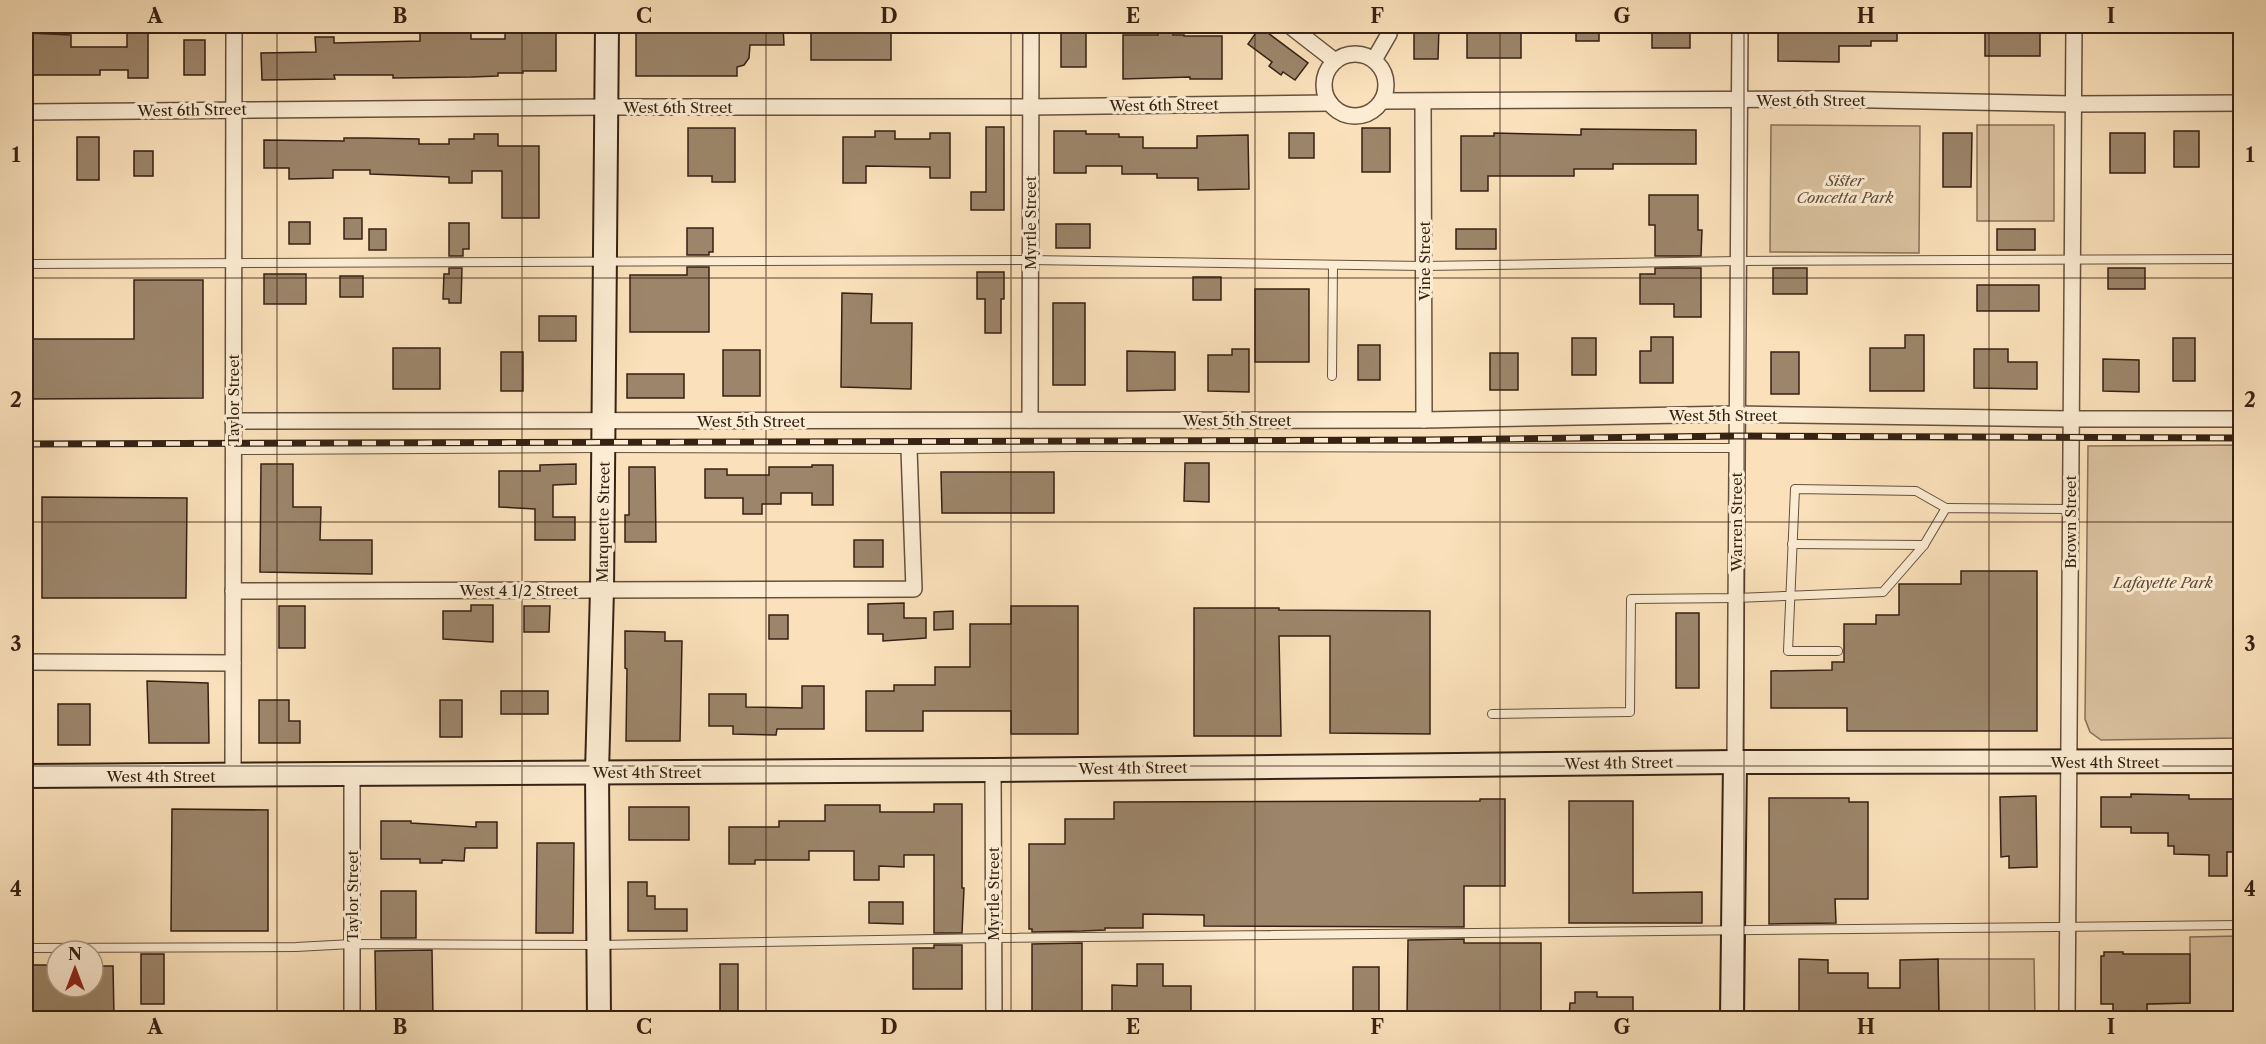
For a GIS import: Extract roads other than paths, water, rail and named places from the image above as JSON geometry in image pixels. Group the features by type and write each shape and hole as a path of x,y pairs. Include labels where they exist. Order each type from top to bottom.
{"main road":[{"name":"Marquette Street","path":"599,1018 597,772 604,448 607,26"},
{"name":"West 4th Street","path":"26,776 993,770 1735,762 2241,761"},
{"name":"Warren Street","path":"1732,1018 1735,762"}],"street":[{"name":"Taylor Street","path":"232,775 234,26"},
{"name":"Myrtle Street","path":"1030,420 1031,26"},
{"path":"1290,26 1335,61"},
{"path":"1374,60 1389,34 1389,26"},
{"name":"Warren Street","path":"1735,762 1740,26"},
{"name":"Brown Street","path":"2067,1018 2074,26"},
{"path":"1355,54 1374,60 1385,77 1386,87 1382,101 1371,112 1362,116 1342,113 1330,103 1324,89 1324,79 1328,69 1344,56 1355,54"},
{"name":"West 6th Street","path":"1382,101 1827,99 2073,104 2241,102"},
{"name":"Vine Street","path":"1423,102 1424,420"},
{"name":"West 6th Street","path":"26,112 607,107 1030,107 1330,103"},
{"name":"West 5th Street","path":"233,421 1424,420 1736,414 2071,419 2241,418"},
{"name":"West 4 1/2 Street","path":"232,591 914,589 909,449"},
{"path":"26,662 232,663"},
{"name":"Myrtle Street","path":"993,770 994,1018"},
{"name":"Taylor Street","path":"352,774 352,1018"}],"lane":[{"path":"26,264 234,265 1030,260 1424,266 1739,261 2241,259"},
{"path":"1332,376 1333,265"},
{"path":"233,450 1065,447 1736,448"},
{"path":"1838,651 1788,651 1795,489 1916,491 1946,508 2070,509"},
{"path":"1492,714 1630,712 1630,599 1736,598 1883,592 1924,544 1946,508"},
{"path":"1792,544 1924,544"},
{"path":"26,948 296,947 352,944 599,945 993,938 2241,925"}],"railway":[{"path":"26,444 1427,440 1736,436 2240,438"}],"park label":[{"name":"Sister Concetta Park","path":"1845,188"},
{"name":"Lafayette Park","path":"2163,582"}]}
